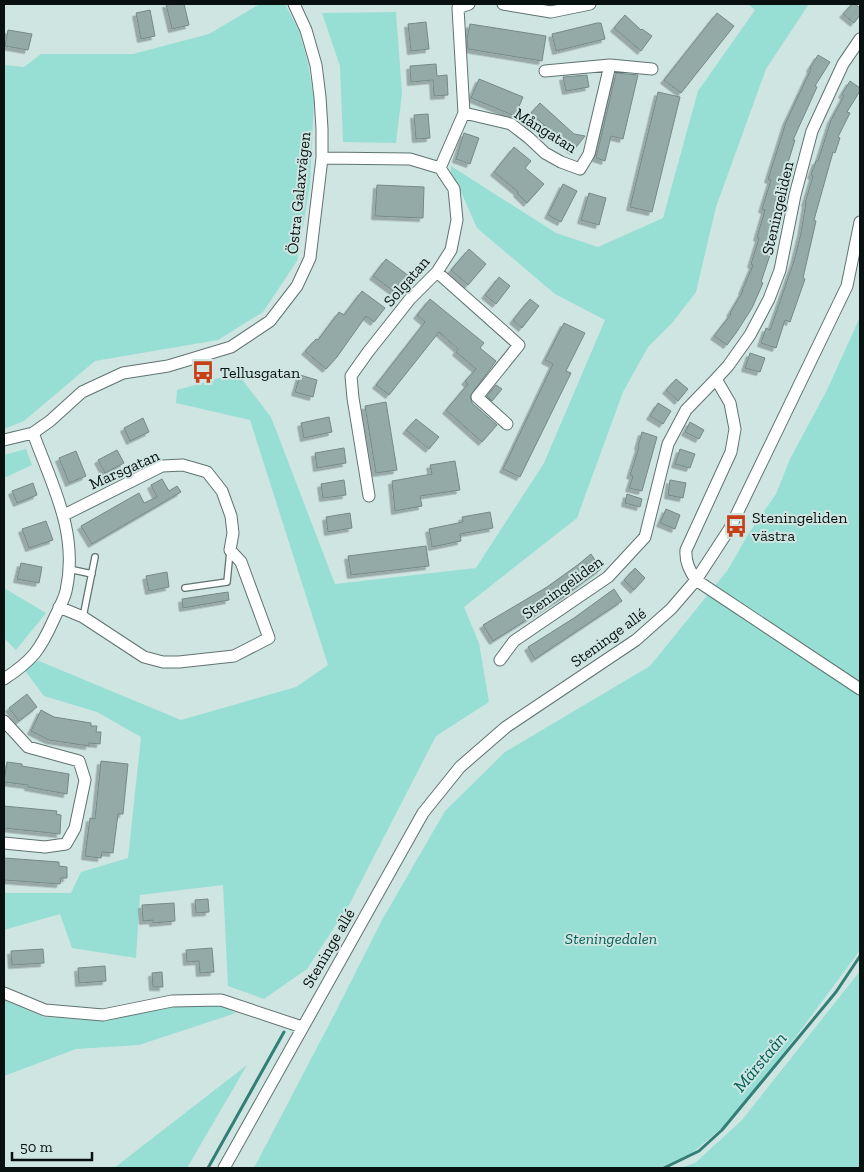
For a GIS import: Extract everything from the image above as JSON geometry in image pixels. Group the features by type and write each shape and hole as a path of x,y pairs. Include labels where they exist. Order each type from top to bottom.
{"street":[{"name":"Östra Galaxvägen","path":"4,440 33,433 50,421 82,392 123,373 168,366 231,347 270,321 298,286 310,258 322,158 320,97 316,65 306,30 294,4"},
{"path":"322,158 410,159 440,168 464,113 458,8 469,4"},
{"path":"503,4 551,12 590,4"},
{"name":"Steningeliden","path":"500,660 514,641 608,577 645,537 668,444 686,410 728,366 750,335 769,299 780,270 795,195 812,132 844,64 860,39"},
{"path":"545,71 610,65 652,69"},
{"name":"Mångatan","path":"464,113 511,124 545,153 561,162 580,169 589,154 610,65"},
{"name":"Solgatan","path":"369,496 351,376 410,299 437,272 451,250 457,220 454,189 440,168"},
{"name":"Steninge allé","path":"224,1168 423,813 460,767 506,727 636,640 672,609 696,580 730,528 847,286 860,222"},
{"path":"437,272 519,345 477,397 507,424"},
{"path":"716,379 730,403 734,429 731,452 686,550 685,558 696,580 860,689"},
{"path":"4,679 23,666 42,645 66,592 70,554 64,515 33,433"},
{"name":"Marsgatan","path":"64,515 162,466 184,465 208,472 222,491 231,516 233,533 230,550"},
{"path":"59,607 83,616 144,657 162,662 179,662 234,656 268,638 241,562 230,550"},
{"path":"4,721 28,747 79,761 85,780 75,828 66,844 44,846 4,843"},
{"path":"4,993 45,1010 103,1014 172,1001 221,1000 302,1027"}],"lane":[{"path":"185,588 227,582 230,550"},
{"path":"83,616 95,557"},
{"path":"68,569 92,574"}],"green space":[{"path":"257,4 285,4 299,31 308,63 314,100 310,184 297,261 263,312 218,340 95,361 24,421 4,429 4,65 24,67 41,54 133,54 209,34"},
{"path":"748,4 809,4 766,69 716,207 696,292 672,323 648,347 623,392 577,518 464,607 479,643 489,702 436,736 349,905 307,969 264,999 228,986 223,885 140,895 136,958 72,948 60,914 4,930 4,893 71,893 81,872 128,858 141,737 97,712 44,696 23,668 39,661 181,720 296,687 328,665 250,420 176,403 177,390 237,373 271,417 335,584 476,568 544,463 605,320 555,294 477,228 461,192 451,176 451,166 556,233 598,247 663,218 698,91 755,10"},
{"path":"396,12 402,93 396,143 343,142 340,66 322,13"},
{"name":"Steningedalen","path":"860,317 860,949 858,953 771,1070 730,1121 685,1159 660,1168 254,1168 382,920 445,811 505,752 650,666 727,571 749,533 776,494 790,459 827,390"},
{"path":"26,449 32,465 4,478 4,455"},
{"path":"4,588 46,613 16,650 4,638"},
{"path":"860,971 860,1168 680,1168 695,1163 742,1120"},
{"path":"4,1000 44,1017 103,1021 172,1007 221,1006 236,1013 139,1045 76,1049 4,1076"},
{"path":"247,1065 187,1168 114,1168"}],"building":[{"path":"166,4 184,4 189,25 172,29"},
{"path":"852,4 860,8 860,15 854,23 843,14"},
{"path":"150,10 155,36 141,39 136,13"},
{"path":"717,13 734,26 681,93 664,80"},
{"path":"625,15 641,30 652,36 641,51 614,28"},
{"path":"426,22 429,49 411,51 408,24"},
{"path":"601,23 605,39 556,51 552,34"},
{"path":"470,24 546,36 542,61 468,49 467,39"},
{"path":"8,30 32,34 28,50 5,46"},
{"path":"818,55 830,62 815,86 817,87 793,140 795,140 777,198 779,198 771,225 776,227 768,254 770,255 761,282 763,283 752,308 727,345 714,336 731,314 743,291 753,265 751,264 765,210 762,209 771,180 768,179 786,122 810,68"},
{"path":"436,64 437,76 447,75 448,95 434,96 433,80 411,82 410,66"},
{"path":"616,73 638,75 623,139 611,136 605,161 596,158"},
{"path":"587,75 589,87 566,91 563,77"},
{"path":"479,79 523,97 515,116 471,98"},
{"path":"850,81 860,88 860,91 847,112 850,113 838,137 840,138 835,153 833,152 814,220 816,221 803,278 805,279 790,322 785,320 776,348 761,343 766,328 770,330 794,261 801,233 805,203 813,176 811,175 816,161 818,161 831,120"},
{"path":"658,92 680,97 652,212 630,207"},
{"path":"540,103 574,134 585,136 573,151 531,113"},
{"path":"428,114 430,138 416,139 414,115"},
{"path":"464,133 479,138 470,164 456,159"},
{"path":"514,147 531,161 525,168 544,184 527,203 518,192 494,172"},
{"path":"563,184 577,191 561,222 548,215"},
{"path":"377,185 424,187 423,218 375,216"},
{"path":"589,193 606,198 599,225 581,220"},
{"path":"469,249 486,264 468,285 451,270"},
{"path":"386,259 409,276 396,293 373,276"},
{"path":"499,277 510,286 496,304 485,295"},
{"path":"362,291 385,308 374,322 366,316 337,357 326,369 305,351 316,339 318,340 339,312 344,315"},
{"path":"430,299 484,343 480,348 496,361 470,396 472,403 497,425 482,442 446,410 468,384 465,381 476,369 456,352 458,349 439,332 389,395 376,385 425,322 417,315"},
{"path":"530,299 539,306 522,328 513,320"},
{"path":"564,323 585,333 566,371 571,373 520,477 503,469 553,364 545,360"},
{"path":"750,353 765,358 760,372 745,368"},
{"path":"300,375 317,380 313,397 295,392"},
{"path":"676,379 688,389 678,401 666,390"},
{"path":"496,385 502,389 492,401 487,396"},
{"path":"386,402 397,470 376,473 365,406"},
{"path":"658,403 671,411 663,424 650,416"},
{"path":"329,417 332,432 304,438 301,423"},
{"path":"143,418 149,432 130,441 124,428"},
{"path":"416,419 439,437 429,449 406,430"},
{"path":"690,422 704,430 699,439 685,432"},
{"path":"642,432 657,437 642,491 629,488 633,476 630,475"},
{"path":"344,448 346,463 317,468 315,453"},
{"path":"680,449 695,454 690,468 675,464"},
{"path":"117,450 124,463 105,473 98,460"},
{"path":"76,451 86,476 69,483 59,458"},
{"path":"455,461 460,490 420,496 422,506 395,511 392,481 432,474 430,465"},
{"path":"162,479 169,491 177,486 181,492 92,544 81,526 139,493 144,503 157,497 151,485"},
{"path":"344,480 346,495 323,498 321,484"},
{"path":"670,480 686,483 683,498 668,495"},
{"path":"33,483 37,495 17,503 12,491"},
{"path":"627,494 642,499 640,507 625,503"},
{"path":"666,509 680,515 675,529 660,523"},
{"path":"490,512 493,528 460,534 461,541 432,547 429,529 463,522 462,517"},
{"path":"350,513 352,528 328,532 326,517"},
{"path":"46,521 53,540 29,548 22,529"},
{"path":"426,546 429,566 351,575 348,556"},
{"path":"591,554 601,569 563,597 493,641 483,625 547,587"},
{"path":"21,563 42,567 39,583 17,579"},
{"path":"635,568 645,578 634,590 624,580"},
{"path":"167,572 169,587 149,591 146,576"},
{"path":"614,589 622,601 535,659 528,647 574,618"},
{"path":"228,592 229,600 183,608 182,599"},
{"path":"27,694 37,707 19,721 9,708"},
{"path":"41,710 54,717 91,723 91,726 97,726 96,732 101,732 100,744 89,743 89,746 49,740 31,731"},
{"path":"101,761 128,764 123,814 118,814 113,853 102,852 101,858 85,856 90,818 95,819"},
{"path":"7,762 69,774 67,794 28,787 28,785 4,782"},
{"path":"4,806 57,811 56,814 61,815 60,834 4,828"},
{"path":"4,858 59,862 59,866 67,867 67,878 61,878 60,884 4,880"},
{"path":"208,899 209,912 196,913 195,900"},
{"path":"174,903 175,921 153,923 153,920 143,921 142,905"},
{"path":"212,948 214,972 200,973 199,961 187,962 186,950"},
{"path":"43,949 44,963 12,965 11,951"},
{"path":"105,966 106,981 79,983 78,968"},
{"path":"162,972 163,987 153,987 152,973"}],"waterway":[{"name":"Märstaån","path":"664,1168 699,1151 722,1130 836,992 860,956"},
{"path":"208,1168 284,1032"}],"place":[{"name":"Tellusgatan","path":"203,372"},
{"name":"Steningeliden västra","path":"736,526"}]}
